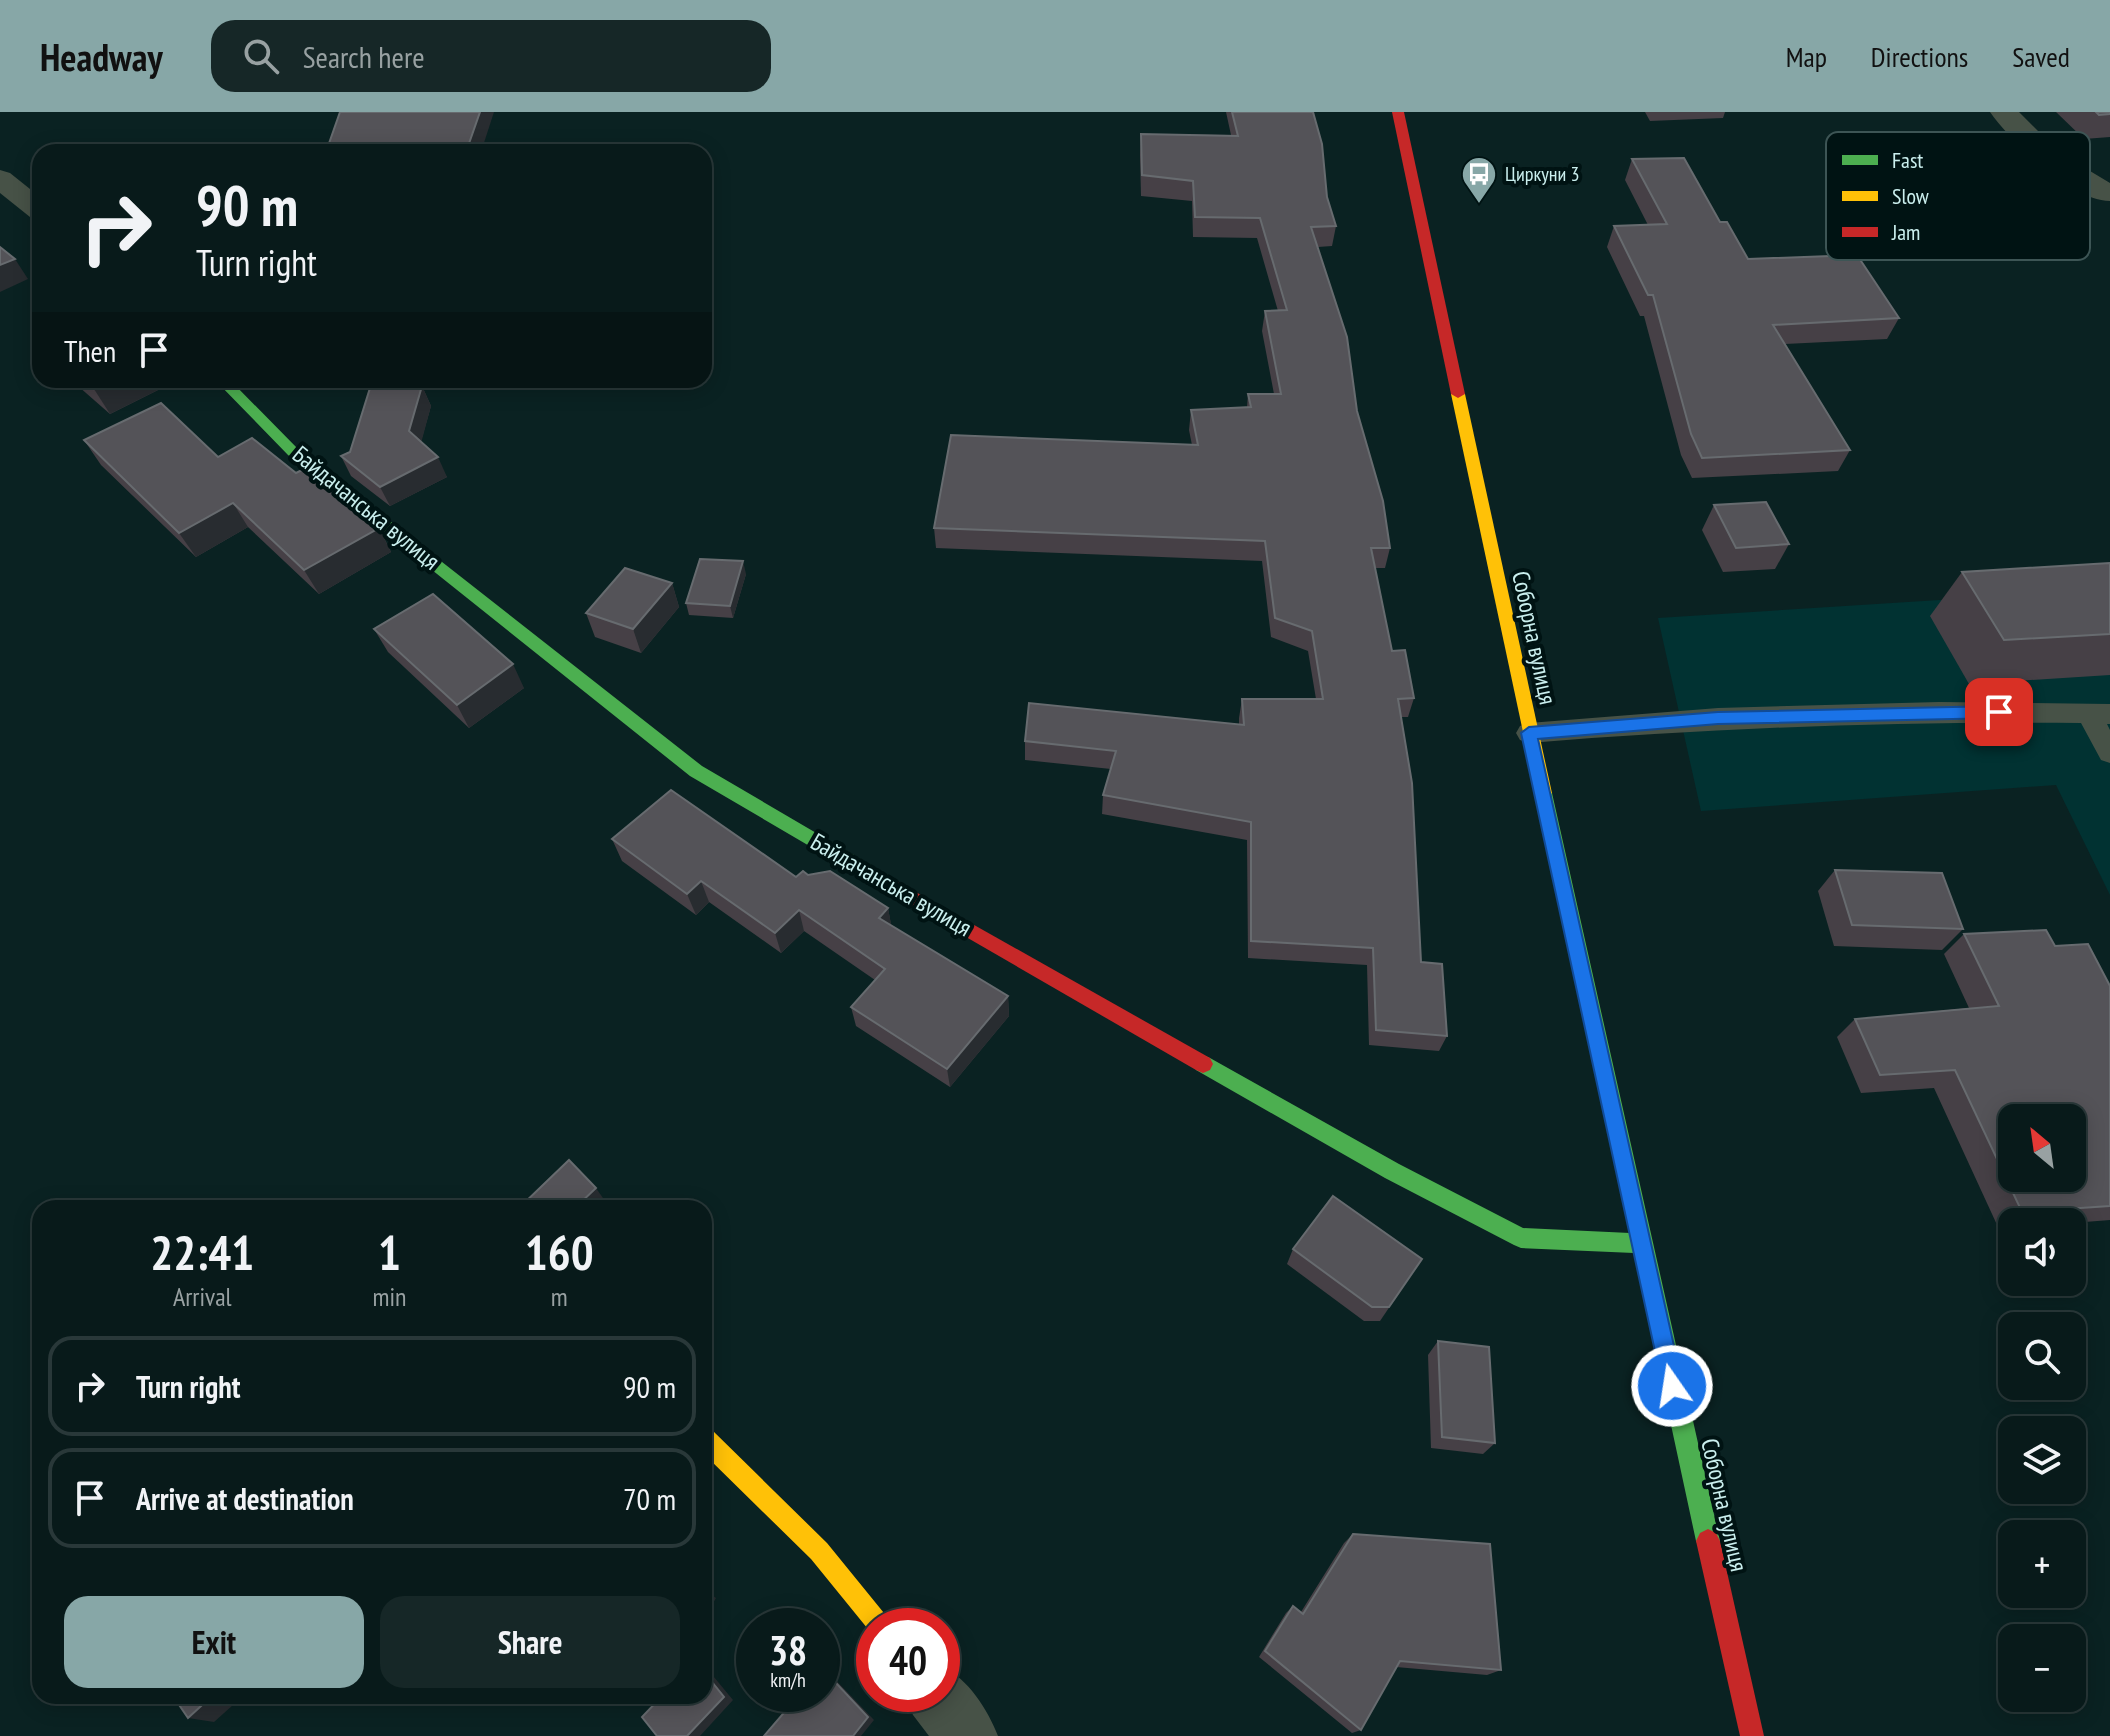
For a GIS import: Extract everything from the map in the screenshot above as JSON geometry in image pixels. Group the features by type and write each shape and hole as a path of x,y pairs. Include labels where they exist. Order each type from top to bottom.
{"street":[{"name":"Соборна вулиця","path":"1398,112 1640,1243 1752,1736"},
{"path":"2004,112 2024,132"},
{"path":"0,179 32,205"},
{"path":"2090,186 2107,197"},
{"name":"Байдачанська вулиця","path":"230,388 293,452 696,771 1064,986 1392,1171 1521,1238 1640,1243"},
{"path":"712,1446 819,1551 865,1608"},
{"path":"949,1712 968,1736"}],"lane":[{"path":"1529,733 1718,718 1939,712 2099,713 2110,753"}],"shaded area":[{"path":"2110,589 2110,895 2056,785 1701,811 1658,618"}],"building":[{"path":"340,112 480,112 469,144 329,144"},
{"path":"1232,112 1313,112 1322,144 1327,197 1336,226 1311,227 1347,337 1357,411 1383,501 1390,548 1371,548 1392,651 1405,650 1414,698 1398,699 1412,783 1421,962 1442,964 1447,1036 1376,1030 1373,948 1251,941 1251,822 1103,795 1116,751 1025,741 1029,703 1244,725 1242,699 1323,699 1312,631 1275,618 1265,541 934,528 951,435 1198,445 1191,410 1251,407 1248,394 1281,394 1265,311 1287,310 1260,218 1195,217 1193,181 1142,175 1141,134 1238,136"},
{"path":"1684,158 1720,222 1727,222 1748,259 1826,256 1826,260 1860,260 1899,318 1773,325 1850,450 1702,458 1691,434 1653,295 1648,295 1614,226 1667,224 1632,159"},
{"path":"0,247 15,259 0,265"},
{"path":"370,388 421,388 409,431 438,457 380,487 341,456 350,452"},
{"path":"161,403 218,457 252,438 296,473 304,469 379,528 304,570 233,503 179,533 84,440"},
{"path":"1766,502 1789,544 1736,548 1714,505"},
{"path":"700,559 743,561 730,606 686,603"},
{"path":"2110,563 2110,634 2004,640 1962,572"},
{"path":"625,568 672,583 633,629 586,613"},
{"path":"433,594 513,664 457,705 374,629"},
{"path":"671,790 796,877 803,871 808,875 830,871 888,908 879,918 1008,996 947,1069 851,1007 885,969 799,910 775,933 701,881 687,894 612,839"},
{"path":"1835,870 1942,873 1963,929 1852,925"},
{"path":"2046,930 2055,946 2088,944 2110,986 2110,1206 2020,1208 2013,1192 2086,1192 2086,1104 1998,1104 1998,1161 1955,1070 1880,1075 1855,1019 1999,1006 1964,934"},
{"path":"569,1160 596,1188 583,1200 527,1200"},
{"path":"1333,1196 1422,1259 1389,1307 1372,1307 1293,1249"},
{"path":"1438,1341 1489,1347 1495,1443 1442,1437"},
{"path":"1353,1534 1490,1544 1501,1670 1400,1661 1361,1730 1265,1651 1293,1606 1303,1614"},
{"path":"712,1682 724,1697 687,1736 657,1736 642,1717 654,1704 712,1704"},
{"path":"840,1687 856,1704 856,1712 863,1712 868,1717 853,1736 764,1736 785,1712 840,1712"},
{"path":"178,1704 203,1704 188,1718"}],"traffic: fast":[{"path":"230,388 293,452 696,771 882,880"},
{"path":"1544,793 1708,1541"},
{"path":"1203,1064 1392,1171 1521,1238 1640,1243"}],"traffic: slow":[{"path":"1458,394 1544,793"},
{"path":"712,1446 819,1551 865,1608"}],"traffic: jam":[{"path":"1398,112 1458,394"},
{"path":"882,880 1203,1064"},
{"path":"1708,1541 1752,1736"}],"place":[{"name":"Циркуни 3","path":"1479,205"}],"route":[{"path":"1672,1386 1529,733 1625,728 1718,718 1999,712"}]}
